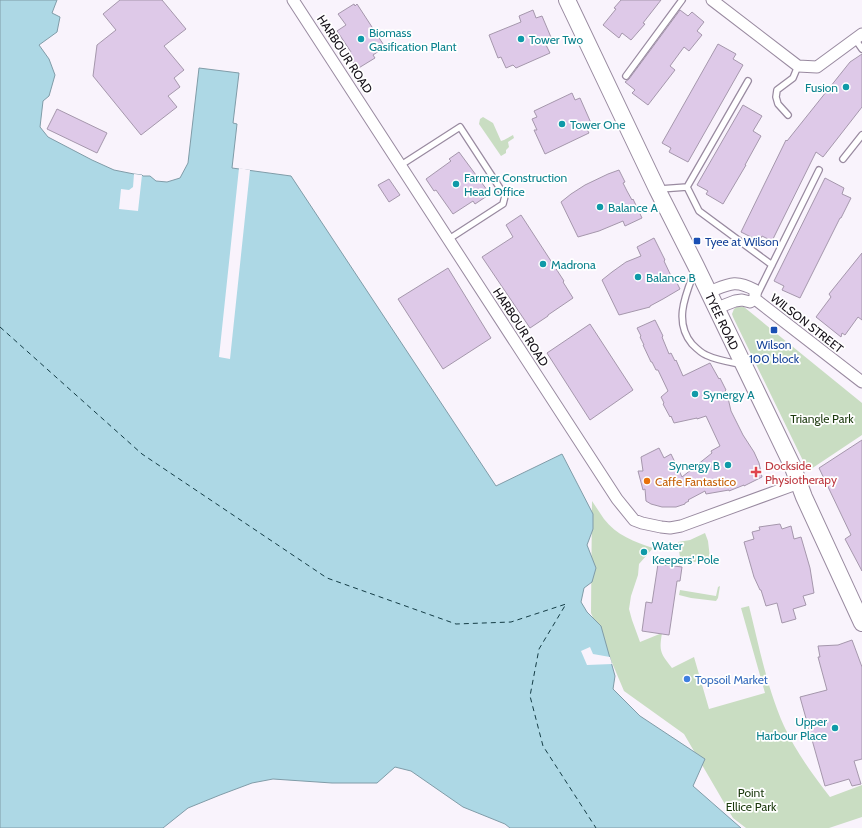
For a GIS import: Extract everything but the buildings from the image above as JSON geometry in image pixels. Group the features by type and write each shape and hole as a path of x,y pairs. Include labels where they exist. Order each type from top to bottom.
{"street":[{"name":"HARBOUR ROAD","path":"293,0 613,493 634,520 661,528 681,526 798,483"},
{"name":"TYEE ROAD","path":"567,0 657,189 717,308 792,465 807,504 862,623"},
{"path":"712,0 798,66 817,67 858,37"},
{"name":"WILSON STREET","path":"709,292 738,283 755,290 755,299"},
{"name":"WILSON STREET","path":"717,308 735,301 742,300 750,302 755,299"},
{"name":"WILSON STREET","path":"755,299 862,382"}],"lane":[{"path":"626,76 682,0"},
{"path":"858,37 862,49"},
{"path":"788,115 778,104 776,97 777,90 793,78 798,66"},
{"path":"687,186 748,81"},
{"path":"401,165 460,127 505,196 503,204 448,239"},
{"path":"843,159 862,135"},
{"path":"755,299 819,170"},
{"path":"657,189 687,186"},
{"path":"687,186 698,211 772,265"},
{"path":"696,266 687,290 682,314 683,329 686,336 694,347 706,355 744,365"}],"green space":[{"path":"483,117 493,123 501,141 513,135 514,138 508,142 509,147 506,150 506,153 501,156 479,124 480,119"},
{"name":"Triangle Park","path":"738,306 744,307 862,403 862,435 808,471 733,317 732,314 734,309"},
{"name":"Point Ellice Park","path":"592,501 609,525 620,534 653,548 639,564 638,575 631,596 629,609 640,642 662,633 661,652 672,668 694,657 709,709 765,693 741,608 749,606 768,682 778,712 789,736 805,763 830,797 862,785 862,817 829,828 746,828 733,818 684,734 624,691 591,613"},
{"path":"705,533 708,541 710,558 679,566 680,558 678,542 690,540"},
{"path":"720,586 716,601 679,595 680,590 716,596 718,587"}],"water":[{"path":"0,0 57,0 52,13 60,17 57,32 39,45 49,59 55,75 49,96 43,101 40,127 48,137 114,170 150,176 156,181 167,182 180,178 188,163 199,68 239,73 233,123 237,124 232,168 291,176 496,486 562,454 593,514 593,529 587,545 596,568 592,582 584,588 581,602 587,612 601,626 615,676 613,689 640,716 705,759 693,786 741,828 510,828 505,824 463,807 411,771 395,767 377,783 332,783 273,779 252,783 188,808 163,828 0,828"}],"pier":[{"path":"239,168 250,170 230,359 219,357"},
{"path":"134,174 142,175 138,211 119,209 121,189 129,190 133,187"},
{"path":"590,647 593,654 610,657 612,664 587,665 581,651"}],"ferry route":[{"path":"0,327 142,454 327,578 456,624 511,622 566,604 539,649 530,696 543,746 596,828"}],"place":[{"name":"Biomass Gasification Plant","path":"361,39"},
{"name":"Tower Two","path":"521,39"},
{"name":"Fusion","path":"846,87"},
{"name":"Tower One","path":"562,124"},
{"name":"Farmer Construction Head Office","path":"456,184"},
{"name":"Balance A","path":"600,207"},
{"name":"Tyee at Wilson","path":"697,241"},
{"name":"Madrona","path":"543,264"},
{"name":"Balance B","path":"638,277"},
{"name":"Wilson 100 block","path":"774,330"},
{"name":"Synergy A","path":"695,394"},
{"name":"Synergy B","path":"728,465"},
{"name":"Dockside Physiotherapy","path":"756,472"},
{"name":"Caffe Fantastico","path":"647,481"},
{"name":"Water Keepers' Pole","path":"644,552"},
{"name":"Topsoil Market","path":"687,679"},
{"name":"Upper Harbour Place","path":"835,728"}]}
